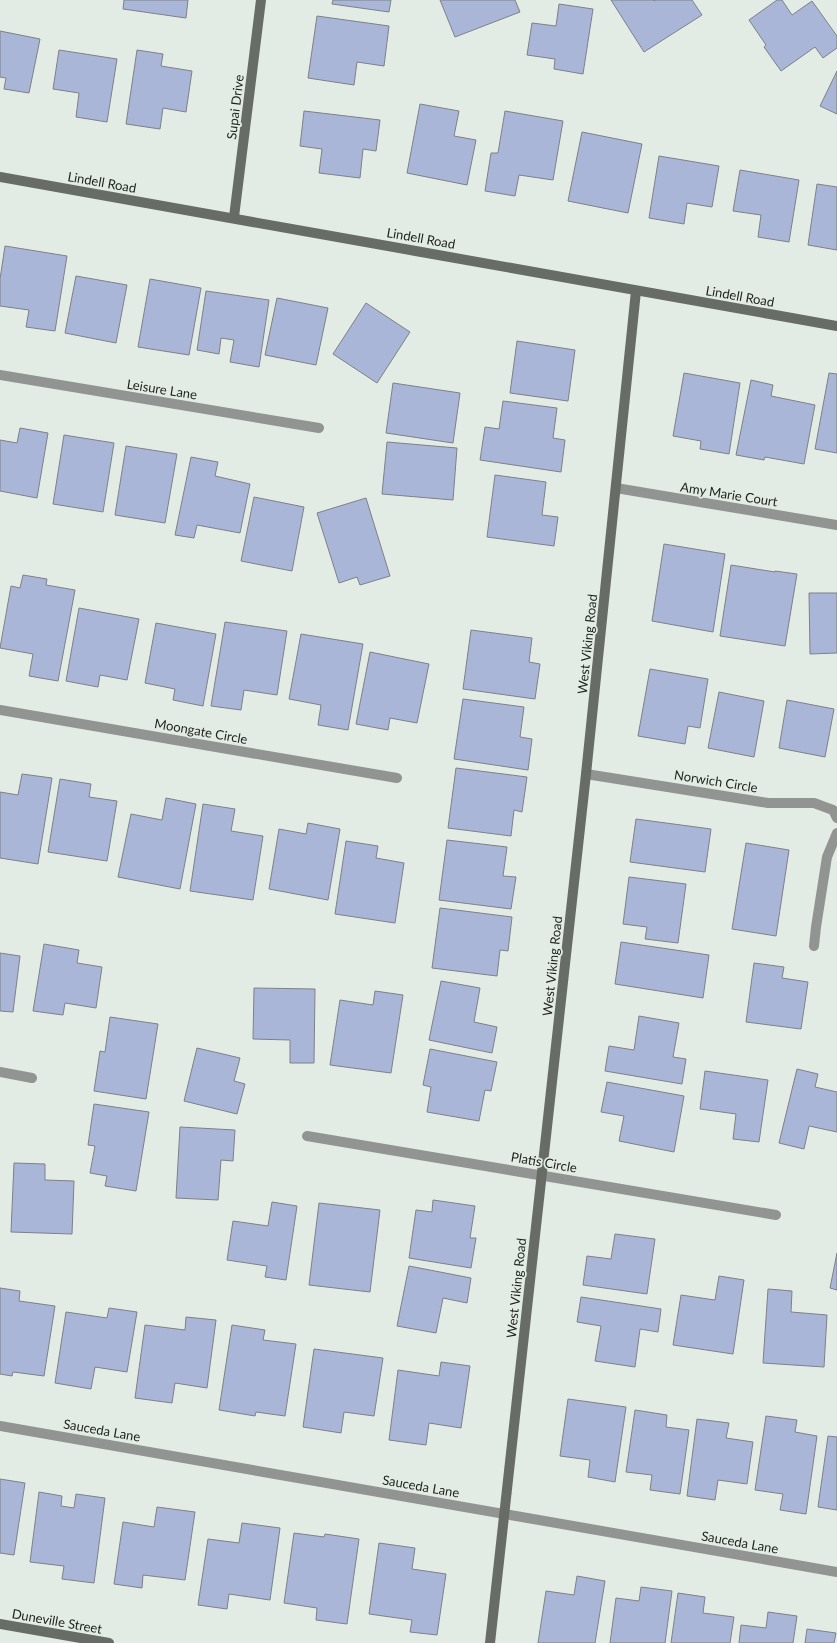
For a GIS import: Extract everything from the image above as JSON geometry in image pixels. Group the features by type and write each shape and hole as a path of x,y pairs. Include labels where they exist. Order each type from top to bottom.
{"street":[{"name":"Supai Drive","path":"234,217 262,0"},
{"name":"Lindell Road","path":"0,177 234,217 636,291 837,326"},
{"name":"West Viking Road","path":"490,1643 586,774 636,291"},
{"name":"Leisure Lane","path":"0,375 319,428"},
{"name":"Amy Marie Court","path":"616,488 837,525"},
{"name":"Moongate Circle","path":"0,710 397,778"},
{"name":"Norwich Circle","path":"586,774 768,803 814,803 833,810 837,818"},
{"path":"814,946 827,857 837,833"},
{"path":"0,1072 32,1078"},
{"name":"Platis Circle","path":"307,1136 776,1215"},
{"name":"Sauceda Lane","path":"0,1426 837,1572"},
{"name":"Duneville Street","path":"0,1624 109,1643"}],"building":[{"path":"124,0 188,0 186,18 123,9"},
{"path":"333,0 391,0 389,12 332,4"},
{"path":"440,0 515,0 520,12 455,37"},
{"path":"611,0 692,0 702,15 644,52"},
{"path":"777,0 782,0 792,15 812,1 837,36 837,48 823,58 815,47 781,71 764,47 766,45 749,20"},
{"path":"559,4 593,9 583,74 554,69 555,59 527,55 532,23 556,26"},
{"path":"317,16 389,26 384,66 357,62 354,85 308,78"},
{"path":"0,31 40,39 29,93 4,89 6,78 0,77"},
{"path":"59,50 117,59 107,122 76,117 79,93 53,89"},
{"path":"137,50 163,54 161,66 192,71 186,112 163,108 160,129 126,124"},
{"path":"837,71 837,114 820,106"},
{"path":"420,104 459,111 454,136 476,140 467,185 407,173"},
{"path":"304,111 380,120 376,151 363,149 360,178 319,173 322,149 300,146"},
{"path":"505,111 563,121 553,180 519,175 515,196 485,191 491,153 498,153"},
{"path":"582,132 642,144 628,213 568,201"},
{"path":"659,156 719,166 712,207 687,203 684,224 649,218"},
{"path":"740,170 799,180 789,242 758,237 761,215 733,211"},
{"path":"817,184 837,187 837,250 808,245"},
{"path":"5,246 67,256 55,331 26,327 29,310 0,306 0,279"},
{"path":"76,276 127,285 116,343 65,333"},
{"path":"150,279 201,288 189,355 138,347"},
{"path":"206,291 269,300 259,367 230,362 234,340 221,338 219,354 197,350"},
{"path":"277,298 328,308 316,365 265,355"},
{"path":"366,303 410,332 377,383 333,354"},
{"path":"517,341 575,350 568,401 510,393"},
{"path":"684,373 740,383 729,454 700,449 701,441 673,436"},
{"path":"829,373 837,374 837,453 815,449"},
{"path":"751,380 773,385 771,396 815,405 804,464 765,457 764,460 736,455"},
{"path":"393,383 460,393 453,443 386,433"},
{"path":"503,401 557,408 553,438 565,440 561,472 480,460 485,427 499,429"},
{"path":"20,428 48,433 37,498 0,491 0,440 17,443"},
{"path":"64,435 114,443 103,512 53,504"},
{"path":"387,442 457,448 453,500 382,494"},
{"path":"126,446 177,454 165,523 115,515"},
{"path":"191,457 218,462 215,476 250,484 240,533 197,525 194,538 175,535"},
{"path":"495,475 546,482 542,515 558,517 554,546 487,537"},
{"path":"254,497 304,507 292,571 241,561"},
{"path":"366,498 390,576 360,585 357,577 339,583 317,513"},
{"path":"664,544 725,554 713,632 652,621"},
{"path":"731,565 797,574 785,646 720,636"},
{"path":"23,575 47,579 46,585 75,590 58,681 29,676 33,654 0,648 11,586 20,588"},
{"path":"809,593 837,593 837,653 810,654"},
{"path":"79,608 139,619 127,680 100,675 98,687 66,681"},
{"path":"225,622 287,631 277,695 244,690 241,710 211,706"},
{"path":"156,623 216,634 203,706 173,700 175,689 145,683"},
{"path":"471,630 532,638 529,662 540,664 535,699 463,689"},
{"path":"301,634 363,644 348,730 318,725 321,705 289,699"},
{"path":"370,652 429,664 417,723 390,718 388,730 356,724"},
{"path":"650,669 708,679 700,728 688,726 685,744 638,736"},
{"path":"719,692 764,701 754,757 708,748"},
{"path":"463,699 524,707 520,737 532,739 528,770 454,759"},
{"path":"787,700 834,709 825,757 779,748"},
{"path":"456,768 527,777 522,812 514,810 511,836 448,828"},
{"path":"22,774 52,778 38,864 0,858 0,792 18,795"},
{"path":"60,779 91,784 89,797 117,801 107,861 48,852"},
{"path":"166,798 196,804 180,889 118,877 131,814 162,820"},
{"path":"203,804 235,809 231,831 263,836 253,900 190,891"},
{"path":"636,819 711,829 705,872 630,862"},
{"path":"308,823 340,829 328,900 269,889 279,829 306,834"},
{"path":"447,840 507,847 503,876 516,877 511,909 439,900"},
{"path":"346,841 378,846 376,858 404,863 395,923 335,914"},
{"path":"746,843 789,850 776,936 732,929"},
{"path":"629,877 686,884 678,943 645,939 647,927 623,924"},
{"path":"440,908 512,917 508,951 500,950 497,976 432,968"},
{"path":"621,942 709,955 703,998 615,984"},
{"path":"44,944 79,950 77,963 102,967 96,1008 65,1003 63,1015 33,1011"},
{"path":"0,953 20,956 13,1012 0,1011"},
{"path":"754,963 784,967 782,978 808,982 801,1029 746,1022"},
{"path":"441,981 480,988 474,1022 497,1027 492,1053 429,1040"},
{"path":"254,988 315,989 314,1063 290,1063 290,1040 253,1039"},
{"path":"375,991 403,995 391,1073 330,1065 340,1000 373,1005"},
{"path":"639,1016 679,1023 673,1057 686,1059 682,1084 605,1071 609,1046 634,1050"},
{"path":"110,1017 158,1024 146,1099 94,1091 100,1051 105,1052"},
{"path":"197,1048 240,1058 234,1081 245,1084 237,1114 184,1101"},
{"path":"430,1049 497,1062 491,1091 485,1090 479,1121 427,1112 431,1087 423,1085"},
{"path":"797,1069 818,1074 815,1087 837,1092 837,1132 809,1126 804,1149 779,1143"},
{"path":"705,1071 768,1080 759,1142 733,1139 736,1114 700,1109"},
{"path":"607,1082 684,1096 674,1152 619,1141 624,1116 601,1112"},
{"path":"94,1104 149,1112 136,1191 105,1186 107,1176 90,1173 95,1146 88,1145"},
{"path":"180,1127 235,1130 233,1161 221,1160 218,1200 176,1198"},
{"path":"14,1163 45,1164 45,1180 74,1181 72,1234 11,1232"},
{"path":"433,1200 475,1206 470,1238 476,1238 471,1268 409,1258 416,1210 432,1212"},
{"path":"272,1202 297,1206 286,1280 265,1277 267,1266 227,1260 233,1221 268,1226"},
{"path":"319,1203 380,1210 370,1292 309,1285"},
{"path":"615,1234 655,1239 647,1294 583,1285 587,1256 611,1259"},
{"path":"837,1253 837,1290 830,1288"},
{"path":"409,1266 471,1278 467,1303 443,1298 436,1333 397,1326"},
{"path":"719,1276 744,1280 733,1354 673,1345 681,1295 715,1300"},
{"path":"0,1288 20,1291 19,1301 55,1306 44,1376 13,1372 12,1376 0,1374"},
{"path":"768,1289 792,1291 791,1312 827,1315 824,1367 763,1363"},
{"path":"581,1297 661,1309 658,1332 640,1329 635,1367 595,1361 601,1326 577,1322"},
{"path":"109,1308 137,1312 127,1372 95,1367 91,1389 55,1383 66,1312 107,1318"},
{"path":"186,1317 216,1320 207,1388 175,1383 172,1403 135,1398 145,1325 185,1330"},
{"path":"232,1325 265,1330 263,1340 296,1344 285,1416 256,1412 255,1416 219,1410"},
{"path":"314,1349 383,1358 374,1416 344,1412 341,1433 303,1427"},
{"path":"441,1362 470,1366 461,1428 429,1423 426,1445 389,1440 398,1370 439,1376"},
{"path":"568,1399 626,1407 615,1482 588,1477 590,1460 560,1456"},
{"path":"635,1410 667,1415 666,1427 689,1430 680,1494 650,1490 652,1475 626,1472"},
{"path":"766,1416 797,1420 795,1432 817,1436 806,1514 780,1510 783,1494 755,1490"},
{"path":"697,1419 729,1423 726,1438 753,1442 747,1484 718,1480 715,1500 687,1496"},
{"path":"828,1436 837,1437 837,1510 818,1507"},
{"path":"0,1479 25,1483 14,1555 0,1553"},
{"path":"39,1492 62,1496 61,1506 74,1508 76,1494 105,1498 94,1583 62,1579 64,1566 30,1562"},
{"path":"157,1507 195,1512 185,1580 143,1575 142,1588 114,1584 123,1522 154,1527"},
{"path":"242,1523 280,1528 270,1600 229,1594 227,1609 198,1605 208,1539 239,1543"},
{"path":"294,1533 324,1537 325,1534 359,1539 347,1624 316,1620 317,1608 284,1603"},
{"path":"379,1543 415,1548 412,1569 446,1574 437,1635 410,1632 412,1620 369,1614"},
{"path":"577,1576 605,1581 595,1643 538,1643 546,1591 574,1595"},
{"path":"641,1587 672,1591 665,1643 610,1643 616,1598 639,1601"},
{"path":"678,1593 705,1597 703,1613 734,1617 730,1643 671,1643"},
{"path":"768,1612 797,1616 793,1643 739,1643 741,1625 766,1628"},
{"path":"807,1629 836,1633 834,1643 805,1643"}]}
